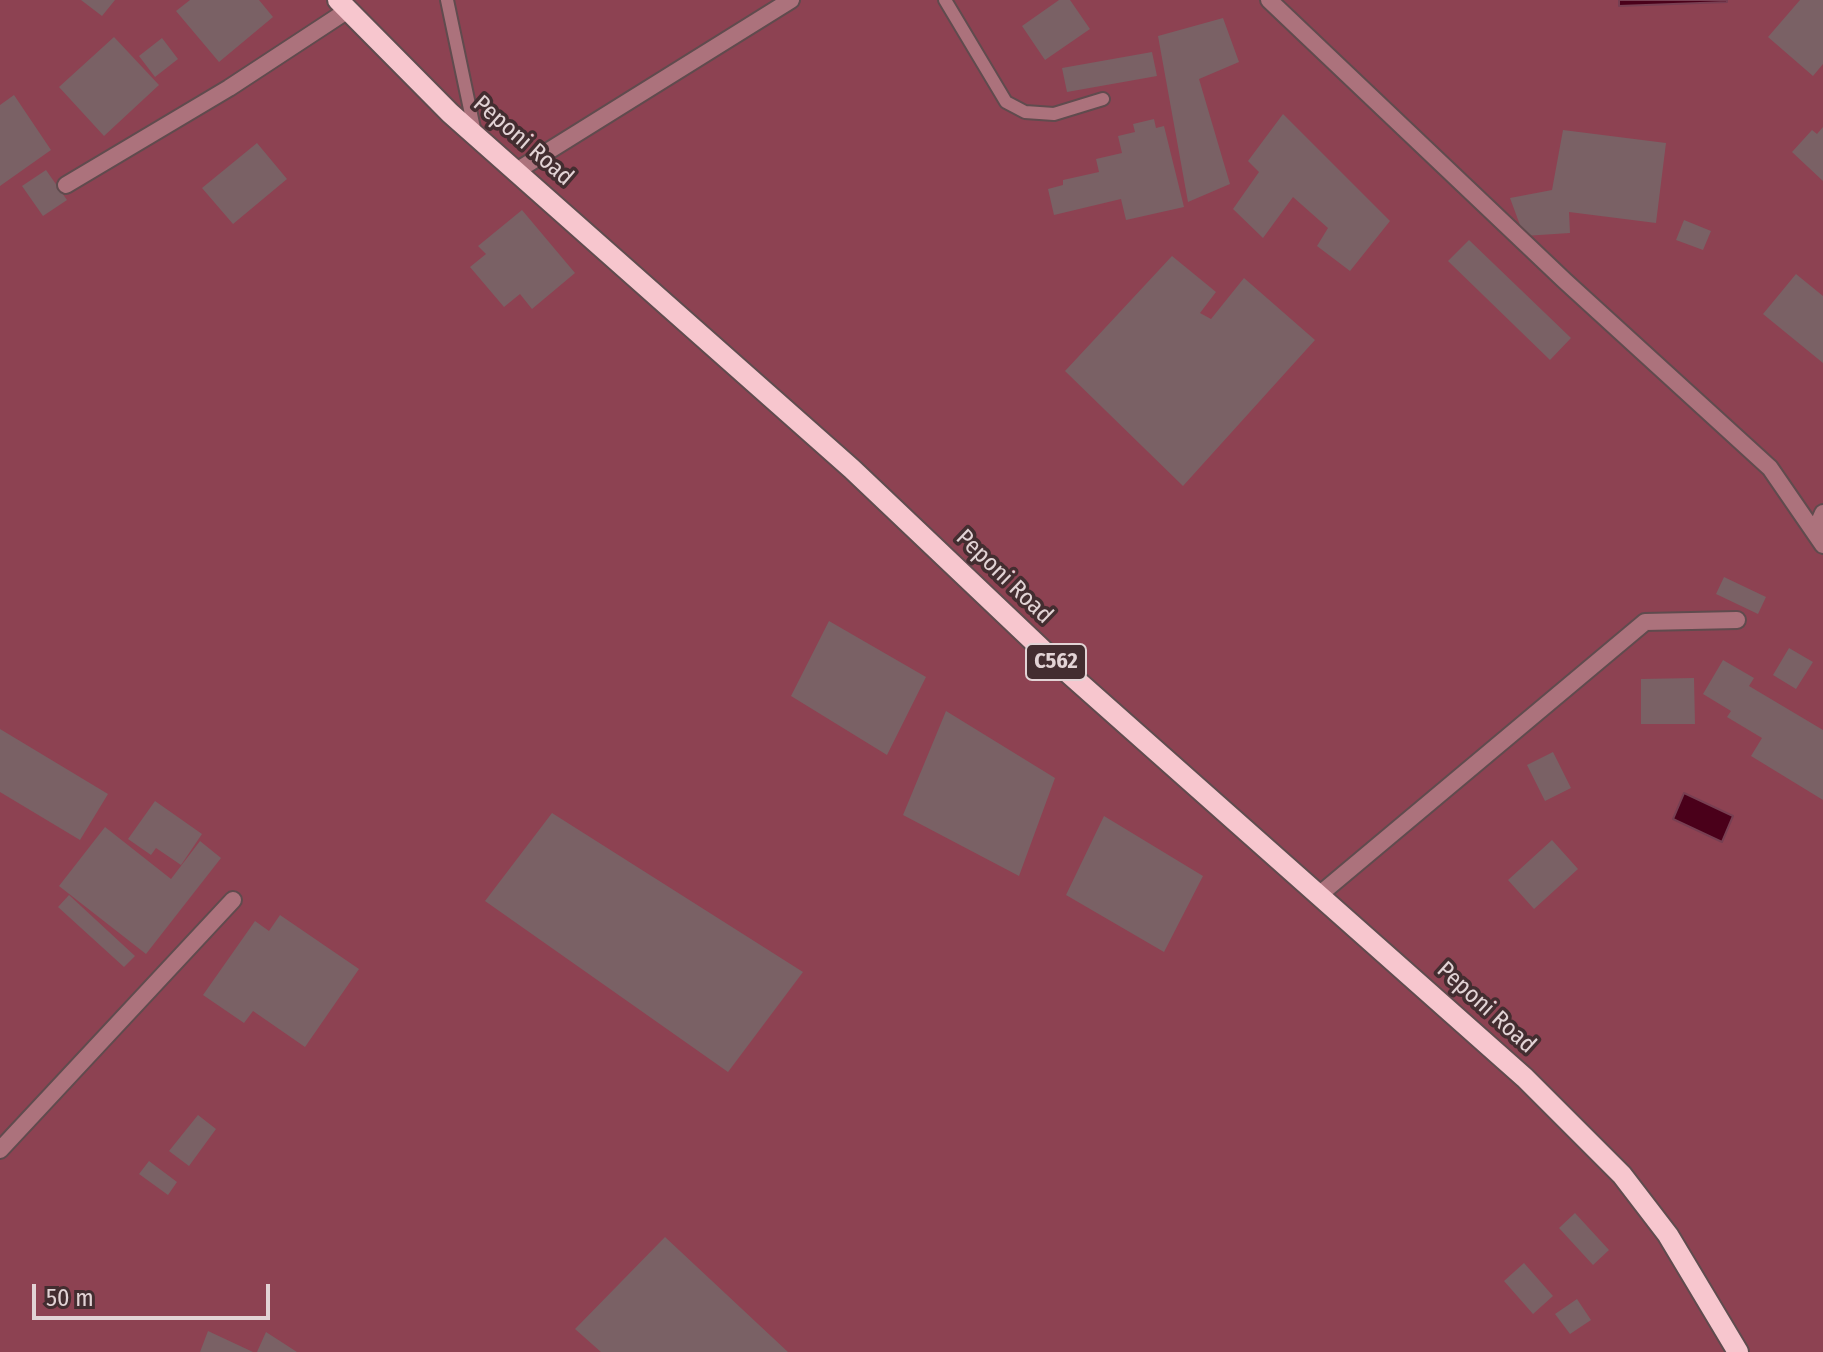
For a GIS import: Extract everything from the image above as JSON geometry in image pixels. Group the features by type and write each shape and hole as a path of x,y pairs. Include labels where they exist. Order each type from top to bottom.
{"main road":[{"name":"Peponi Road","path":"343,5 475,133 852,469 1048,655 1525,1078 1622,1175 1668,1235 1738,1352"}],"street":[{"path":"518,170 791,0"},
{"path":"1269,0 1565,281 1770,468 1819,538"},
{"path":"66,185 229,88 343,5"},
{"path":"1819,538 1823,513"},
{"path":"1319,895 1645,622 1737,620"},
{"path":"0,1150 233,900"}],"lane":[{"path":"447,0 475,133"},
{"path":"945,0 1006,102 1025,112 1054,114 1103,99"}],"shaded area":[{"path":"0,0 1823,0 1823,1352 0,1352"},
{"path":"1619,0 1727,0 1727,2 1619,6"},
{"path":"1684,793 1733,816 1722,842 1673,819"}],"building":[{"path":"81,0 115,0 102,16"},
{"path":"190,0 259,0 273,17 219,62 176,11"},
{"path":"1059,0 1070,0 1090,29 1045,60 1022,26"},
{"path":"1800,0 1823,0 1823,64 1813,76 1768,37"},
{"path":"1223,18 1239,62 1199,79 1230,184 1188,202 1158,36"},
{"path":"114,37 159,85 104,136 59,87"},
{"path":"162,38 178,59 155,77 139,56"},
{"path":"1152,52 1157,76 1067,92 1062,68"},
{"path":"14,95 51,150 0,186 0,105"},
{"path":"1283,114 1390,221 1350,271 1317,246 1328,228 1293,197 1263,238 1233,209 1259,172 1248,161"},
{"path":"1154,119 1156,128 1164,126 1184,207 1126,220 1121,199 1054,215 1048,189 1063,185 1063,180 1099,172 1096,159 1122,153 1118,136 1135,132 1133,124"},
{"path":"1823,127 1823,181 1792,152 1812,130 1817,134"},
{"path":"1563,130 1666,143 1656,223 1569,212 1570,233 1524,236 1510,198 1552,190"},
{"path":"257,143 287,179 233,224 202,188"},
{"path":"46,170 67,200 43,216 22,186"},
{"path":"522,210 575,273 532,309 520,294 504,307 470,267 486,254 478,246"},
{"path":"1684,220 1711,231 1703,250 1676,240"},
{"path":"1469,240 1571,338 1550,360 1448,261"},
{"path":"1172,256 1216,292 1200,313 1211,319 1244,278 1315,340 1183,486 1065,371"},
{"path":"1796,274 1823,296 1823,363 1763,314"},
{"path":"1724,577 1766,597 1758,614 1716,594"},
{"path":"829,621 926,677 887,755 791,696"},
{"path":"1789,648 1813,662 1796,689 1773,675"},
{"path":"1723,660 1754,678 1749,686 1823,730 1823,800 1751,756 1762,738 1727,717 1731,711 1703,694"},
{"path":"1694,678 1695,724 1641,724 1641,679"},
{"path":"946,711 1055,778 1019,876 903,815"},
{"path":"0,729 108,794 80,840 0,792"},
{"path":"1553,752 1571,788 1545,801 1527,765"},
{"path":"155,801 202,834 181,865 156,848 151,855 128,839"},
{"path":"552,813 803,972 728,1072 485,901"},
{"path":"1104,816 1203,876 1164,952 1066,895"},
{"path":"105,827 171,879 200,841 221,858 146,954 59,886"},
{"path":"1552,840 1578,869 1534,909 1508,880"},
{"path":"69,895 135,956 124,967 58,907"},
{"path":"280,915 359,969 305,1047 253,1011 244,1023 203,995 255,921 269,931"},
{"path":"198,1115 216,1129 189,1166 169,1151"},
{"path":"149,1161 177,1182 168,1195 139,1174"},
{"path":"1575,1213 1609,1250 1593,1265 1559,1228"},
{"path":"665,1237 788,1352 601,1352 575,1329"},
{"path":"1524,1263 1553,1296 1533,1314 1504,1281"},
{"path":"1577,1299 1591,1320 1570,1334 1555,1314"},
{"path":"208,1331 253,1352 200,1352"},
{"path":"266,1332 297,1352 257,1352"}]}
